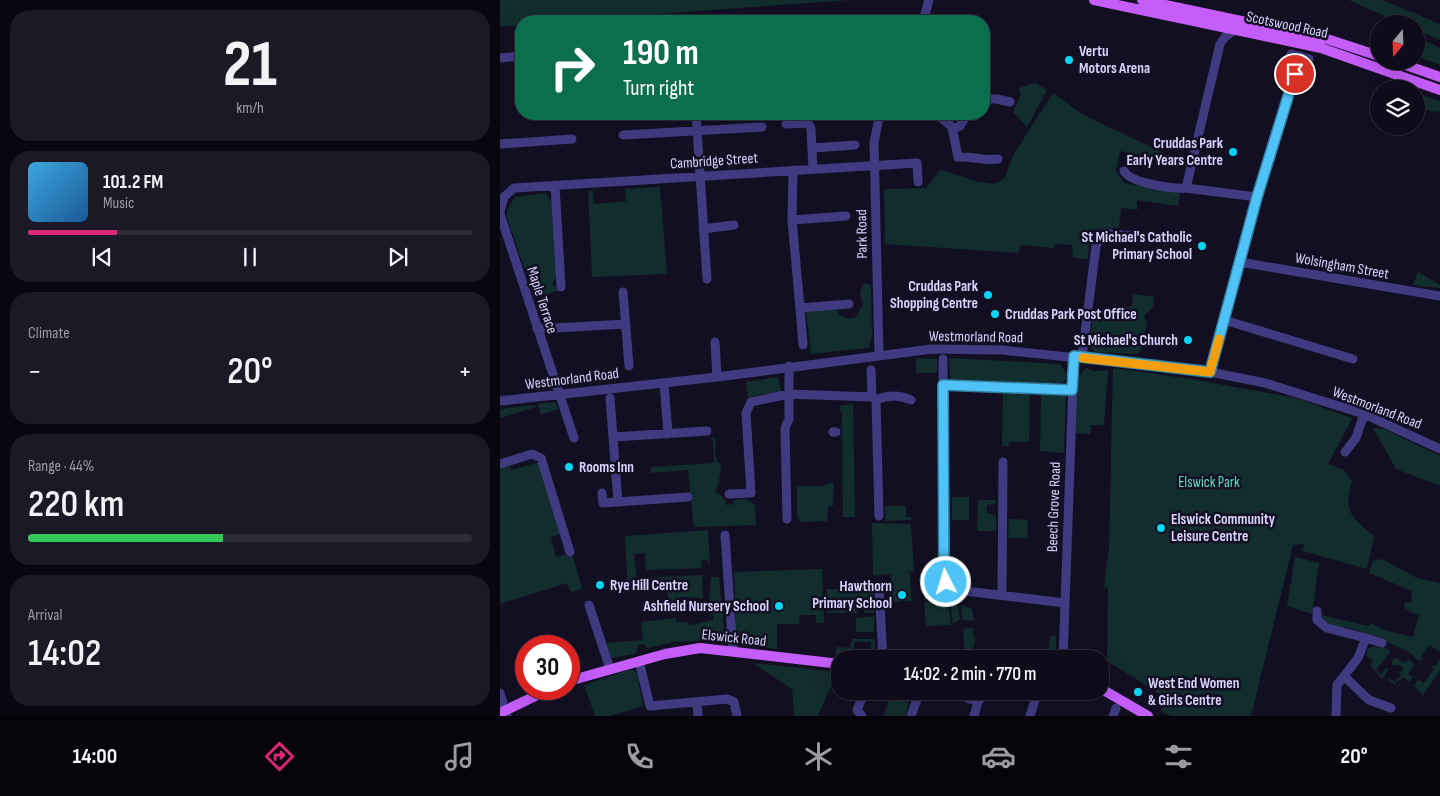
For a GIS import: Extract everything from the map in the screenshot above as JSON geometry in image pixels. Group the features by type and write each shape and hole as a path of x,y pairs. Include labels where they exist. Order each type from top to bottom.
{"main road":[{"name":"Scotswood Road","path":"1094,0 1340,53 1440,90"},
{"name":"Scotswood Road","path":"1142,0 1327,39 1370,53"},
{"path":"1420,70 1440,77"},
{"name":"Elswick Road","path":"580,679 639,660 700,648 831,663"},
{"path":"1109,693 1148,716"},
{"path":"504,713 529,700"}],"street":[{"path":"924,0 926,10"},
{"path":"925,15 929,0"},
{"path":"1186,188 1220,44 1219,35 1211,24"},
{"path":"1220,44 1225,37 1236,30"},
{"path":"1210,372 1257,197 1300,56"},
{"path":"500,58 515,57"},
{"path":"990,99 1010,102"},
{"path":"696,120 706,279"},
{"name":"Park Road","path":"879,120 874,142 879,355"},
{"path":"945,120 952,130 958,157"},
{"path":"952,130 960,126 964,120"},
{"path":"786,124 808,122 811,128 814,169"},
{"path":"623,135 762,127"},
{"path":"500,144 572,139"},
{"path":"813,148 855,145"},
{"path":"948,159 972,156 990,160 998,159"},
{"name":"Cambridge Street","path":"501,204 514,188 917,162 918,182"},
{"path":"793,170 792,220 803,345"},
{"path":"1124,171 1130,179 1176,189 1186,188 1257,197"},
{"path":"555,185 561,287"},
{"name":"Maple Terrace","path":"501,204 537,329 574,438"},
{"path":"792,220 846,216"},
{"path":"703,228 734,225"},
{"name":"Beech Grove Road","path":"1063,650 1072,390 1096,246 1101,235 1105,233 1165,240"},
{"name":"Wolsingham Street","path":"1240,262 1440,296"},
{"path":"623,292 629,366"},
{"path":"800,308 849,304"},
{"path":"1224,320 1352,359"},
{"path":"537,329 626,324"},
{"path":"715,342 717,377"},
{"name":"Westmorland Road","path":"500,401 717,377 789,366 932,349 1002,350 1210,372 1265,384 1364,414 1440,449"},
{"path":"943,358 944,574 946,582 957,590 1065,603"},
{"path":"787,519 785,428 789,419 789,366"},
{"path":"871,370 879,516"},
{"path":"664,383 668,434"},
{"path":"943,385 1072,390"},
{"path":"729,494 751,493 746,413 750,402 789,394 874,399 903,397 911,400"},
{"path":"610,398 618,502"},
{"path":"1345,452 1356,438 1364,414"},
{"path":"614,437 707,431"},
{"path":"500,464 532,454 541,458 570,552"},
{"path":"1002,594 1003,462"},
{"path":"602,493 603,503 688,497"},
{"path":"725,535 733,651"},
{"path":"879,588 882,650"},
{"path":"589,605 610,669"},
{"path":"1317,611 1317,620 1326,628 1382,643"},
{"path":"1336,716 1336,690 1358,658 1366,638"},
{"path":"639,660 651,711 698,702 731,700 736,705 737,716"},
{"path":"1344,676 1369,700 1391,708"},
{"path":"500,693 504,713"},
{"path":"861,700 857,710 862,716"},
{"path":"911,716 917,700"},
{"path":"972,700 978,702 974,716"},
{"path":"1030,716 1035,700"},
{"path":"698,702 698,716"}],"green space":[{"path":"500,0 849,0 644,15 515,15 515,26 500,27"},
{"path":"1349,0 1382,0 1418,15 1382,15"},
{"path":"1425,18 1440,24 1440,40 1425,34"},
{"path":"1425,40 1440,48 1440,65 1425,59"},
{"path":"1035,83 1047,90 1027,127 1013,112 1021,94 1019,88"},
{"path":"1053,93 1082,114 1188,165 1120,151 1116,171 1124,183 1180,193 1178,206 1137,200 1137,210 1121,208 1119,228 1093,229 1089,241 1088,259 1073,258 1072,245 1055,244 1054,248 1021,245 1018,253 885,244 884,189 926,188 941,169 974,181 993,184 1004,179 1014,154"},
{"path":"1425,96 1440,101 1440,112 1425,110"},
{"path":"660,187 667,274 592,277 588,191 593,191 594,204 626,201 625,189"},
{"path":"546,193 552,203 558,276 553,281 553,286 560,290 534,298 507,217 507,210 515,197"},
{"path":"1418,272 1440,285 1440,288 1413,285"},
{"path":"864,283 871,285 872,336 868,348 811,354 806,311 836,309 844,318 856,317 863,305 860,293"},
{"path":"1133,294 1154,297 1153,307 1144,316 1147,322 1141,351 1137,354 1095,352 1089,346 1093,313 1132,306"},
{"path":"916,358 937,359 937,373 916,373"},
{"path":"949,358 1060,364 1067,374 1065,381 1060,384 950,380"},
{"path":"1086,368 1094,371 1108,370 1104,425 1091,425 1090,434 1076,433 1078,378"},
{"name":"Elswick Park","path":"1113,368 1191,379 1296,398 1352,418 1328,464 1344,470 1352,481 1348,500 1351,513 1374,536 1367,569 1303,551 1304,544 1293,545 1251,716 1172,716 1161,711 1168,699 1109,662 1109,650 1107,650 1108,587 1104,588 1109,548"},
{"path":"778,377 781,391 748,397 746,382"},
{"path":"1003,393 1030,393 1029,442 1010,442 1008,446 1002,446"},
{"path":"1041,394 1066,395 1064,453 1040,451"},
{"path":"556,402 558,409 541,415 538,404"},
{"path":"853,404 855,517 843,517 842,411 840,411 840,405"},
{"path":"535,405 536,407 500,418 500,409"},
{"path":"1373,428 1384,429 1440,456 1440,486 1396,469"},
{"path":"713,437 716,440 715,455 718,463 721,464 720,478 715,491 725,499 726,505 734,504 734,500 746,499 755,505 756,525 694,527 688,470 651,473 651,467 714,463 713,440 711,439"},
{"path":"540,462 561,534 551,537 556,557 572,553 582,589 571,592 567,583 500,604 500,468 509,465 511,470"},
{"path":"832,482 834,485 833,506 828,506 827,521 800,522 797,517 797,486 823,486"},
{"path":"952,497 969,497 969,520 952,520"},
{"path":"978,500 997,500 995,504 987,505 987,513 996,516 996,531 977,531"},
{"path":"885,506 906,506 906,517 911,517 911,520 885,521"},
{"path":"1009,519 1028,520 1027,538 1008,538"},
{"path":"872,523 911,524 914,571 873,576"},
{"path":"708,530 710,564 707,560 701,560 702,568 646,570 645,553 634,554 637,584 645,583 645,578 702,575 703,598 681,597 678,599 679,608 669,608 667,588 628,590 625,536"},
{"path":"1295,557 1319,563 1312,614 1287,606"},
{"path":"1382,559 1417,578 1440,583 1440,652 1429,645 1421,657 1425,662 1421,659 1422,664 1409,652 1383,640 1383,638 1345,627 1337,630 1323,625 1321,615 1368,626 1371,623 1384,630 1413,637 1419,615 1412,613 1404,607 1405,602 1411,603 1412,591 1369,573 1373,561"},
{"name":"Ashfield Nursery School","path":"822,569 824,623 816,623 816,615 800,615 799,624 777,624 777,649 737,645 734,572"},
{"path":"910,572 911,601 892,602 891,573"},
{"path":"711,577 719,577 724,631 713,640 673,642 647,648 644,644 639,645 635,654 611,658 607,643 643,640 641,622 676,618 676,622 687,622 691,625 713,620 713,605 709,605"},
{"path":"941,585 946,596 943,599 924,599 923,586"},
{"path":"827,589 874,589 874,613 864,613 864,610 871,609 871,603 857,603 857,613 827,613"},
{"path":"956,596 960,619 953,624 950,600"},
{"path":"948,601 951,625 926,626 924,602"},
{"path":"961,605 972,609 974,621 963,620"},
{"path":"874,616 874,632 856,632 856,618"},
{"path":"974,628 972,630 975,639 973,650 965,650 963,630"},
{"path":"1050,636 1056,636 1056,650 1049,650"},
{"path":"852,639 875,639 876,650 871,650 871,642 854,642 853,650 836,650 836,647 850,648"},
{"path":"1373,646 1381,648 1382,646 1391,651 1376,670 1381,674 1386,668 1389,669 1382,679 1370,666 1373,661 1366,655 1368,649"},
{"path":"1395,658 1406,663 1408,659 1415,665 1408,674 1413,677 1409,682 1404,677 1394,684 1388,680 1390,678 1395,682 1401,675 1398,672 1403,671 1402,666 1392,665 1392,660"},
{"path":"1440,659 1440,670 1423,695 1414,686 1418,680 1424,683 1434,669 1430,665 1435,666"},
{"path":"753,663 831,671 831,686 818,716 794,716 792,689"},
{"path":"631,669 637,673 643,706 610,716 595,716 584,685"},
{"path":"889,700 909,700 906,716 883,716"}],"slow traffic":[{"path":"1083,358 1210,372 1219,339"}],"place":[{"name":"Vertu Motors Arena","path":"1069,60"},
{"name":"Cruddas Park Early Years Centre","path":"1233,152"},
{"name":"St Michael's Catholic Primary School","path":"1202,246"},
{"name":"Cruddas Park Shopping Centre","path":"988,295"},
{"name":"Cruddas Park Post Office","path":"995,314"},
{"name":"St Michael's Church","path":"1188,340"},
{"name":"Rooms Inn","path":"569,467"},
{"name":"Elswick Community Leisure Centre","path":"1161,528"},
{"name":"Rye Hill Centre","path":"600,585"},
{"name":"Hawthorn Primary School","path":"902,595"},
{"name":"Ashfield Nursery School","path":"779,606"},
{"name":"West End Women & Girls Centre","path":"1138,692"}],"route":[{"path":"946,582 944,574 943,385 1072,390 1074,356 1210,372 1257,197 1295,74"}]}
